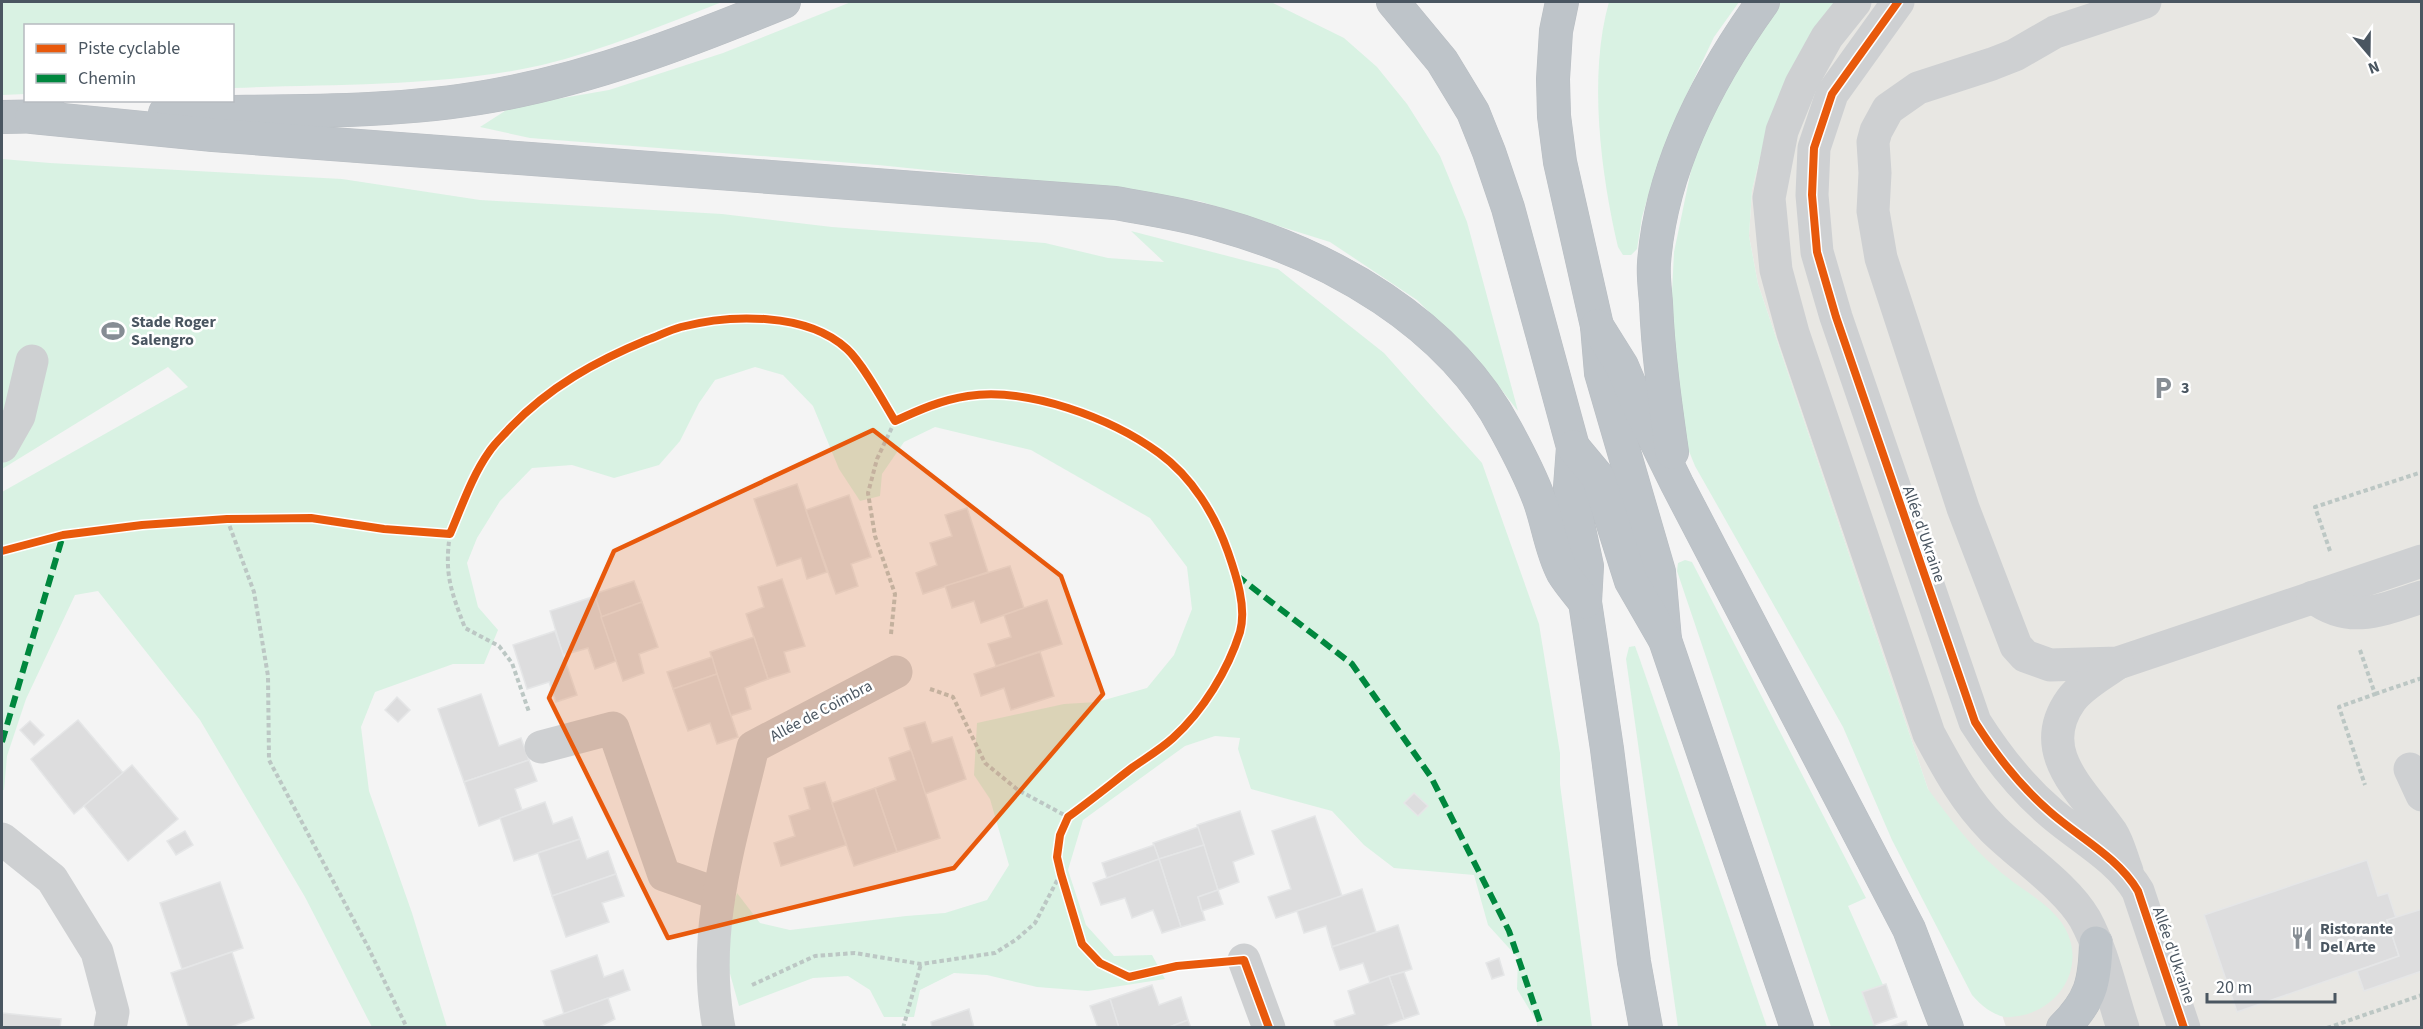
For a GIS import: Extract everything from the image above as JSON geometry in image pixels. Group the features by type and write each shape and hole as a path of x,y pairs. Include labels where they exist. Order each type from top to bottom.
{"highway":[{"path":"17,117 344,109 423,105 489,96 557,83 622,63 701,36 784,2"},
{"path":"1393,2 1442,61 1473,112 1508,208 1573,447 1570,488 1587,566 1585,602 1607,749 1634,962 1646,1028"},
{"path":"1562,2 1556,31 1553,79 1554,116 1566,191 1597,326 1601,373 1659,572 1665,640"},
{"path":"1677,484 1664,398 1656,318 1654,264 1661,217 1676,165 1718,69 1763,2"},
{"path":"17,117 213,135 1115,203 1218,224 1316,260 1384,297 1416,322 1450,355 1482,392 1505,427 1539,499 1563,573 1585,602"},
{"path":"1597,326 1622,366 1677,484 1909,929 1947,1028"},
{"path":"1573,447 1598,477 1631,581 1665,640 1797,1028"},
{"path":"2063,1028 2075,1016 2089,995 2096,973 2096,943"},
{"path":"1933,987 1974,1028"}],"street":[{"path":"1855,2 1827,37 1801,84 1782,130 1769,198 1776,270 1793,333 1929,734 1955,783 1971,806 2070,900 2084,918 2096,943 2122,1028"},
{"path":"1892,9 1921,2"},
{"path":"2145,2 2055,32 2015,55 1918,88 1888,109 1876,131 1873,142 1875,173 1873,211 1881,258 1963,508 2016,646 2025,656 2050,665 2118,663 2421,561"},
{"name":"Allée d'Ukraine","path":"1892,9 1832,93 1814,148 1812,195 1817,252 1844,339 1975,722 1992,750 2026,790 2050,813 2127,873 2138,891 2184,1028"},
{"path":"2,446 19,416 32,361"},
{"path":"2313,597 2334,611 2349,613 2390,608 2421,597"},
{"path":"2118,663 2078,692 2071,700 2062,720 2058,745 2067,774 2113,835 2127,873"},
{"name":"Allée de Coïmbra","path":"716,1015 712,964 718,894 753,747 896,672"},
{"path":"541,747 613,728 664,875 718,894"},
{"path":"2,838 52,879 97,952 113,1012 110,1028"},
{"path":"1244,960 1269,1028"}],"path":[{"path":"895,421 877,459 868,493 874,536 895,594 891,634 896,672 920,686 953,698 985,763 1018,790 1068,817 1060,836 1058,857 1061,874 1082,944 1100,963 1129,976 1177,966 1244,960"},
{"path":"228,519 254,592 268,676 269,760 368,947 407,1028"},
{"path":"450,534 446,561 452,593 465,628 499,646 512,663 541,747"},
{"path":"2375,694 2421,678"},
{"path":"716,1015 815,956 855,953 921,964 995,953 1017,939 1035,923 1061,874"},
{"path":"903,1028 921,964"},
{"path":"2326,1028 2421,995"}],"highlighted area":[{"path":"873,430 1061,576 1103,694 954,868 668,938 549,698 614,551"}],"shaded area":[{"name":"3","path":"1838,2 2421,2 2421,1027 2006,1027 1758,284 1749,236 1752,190 1768,126"}],"green space":[{"path":"2,2 722,2 611,45 542,65 467,77 349,85 234,88 234,24 24,24 24,94 2,95"},
{"path":"851,2 1271,2 1344,38 1377,67 1407,104 1440,156 1467,222 1518,411 1482,365 1417,300 1330,242 1199,201 1093,187 878,165 530,138 480,127 511,107 609,90 723,53"},
{"path":"1609,2 1739,2 1714,37 1676,117 1651,186 1642,217 1637,249 1631,255 1623,255 1618,247 1606,188 1599,124 1599,61"},
{"path":"1777,2 1838,2 1768,126 1752,190 1749,236 1758,284 1928,789 1986,859 2058,918 2070,940 2072,966 2062,989 2043,1007 2019,1016 2007,1017 1995,1014 1972,995 1892,840 1843,727 1695,466 1682,434 1671,313 1674,252 1693,161 1717,98"},
{"path":"2,159 342,179 480,200 722,214 832,227 1045,243 1108,258 1164,262 1131,231 1278,269 1384,353 1482,463 1539,624 1560,753 1560,784 1592,1027 1537,1027 1537,1022 1517,989 1518,958 1488,925 1474,875 1394,868 1364,845 1332,811 1251,789 1238,749 1240,738 1215,736 1185,746 1083,820 1068,870 1086,925 1114,956 1152,955 1165,979 1088,991 1037,987 987,975 954,973 920,990 914,1017 884,1017 870,990 848,976 813,978 739,1006 722,945 737,893 760,923 790,930 945,913 987,900 1009,865 990,799 974,775 977,723 1064,704 1097,702 1147,688 1174,655 1192,609 1187,567 1150,518 1031,450 935,427 904,442 882,474 880,496 860,501 839,469 813,406 783,375 755,367 715,380 699,403 680,441 659,465 614,478 572,465 532,468 500,501 477,538 467,563 478,607 498,630 484,664 453,664 375,692 361,727 369,791 412,913 447,1027 372,1027 305,897 200,720 98,591 75,595 26,699 7,756 4,790 2,790 2,492 188,387 168,367 2,469"},
{"path":"1685,560 1692,562 1866,898 1848,906 1883,985 1862,992 1876,1027 1831,1027 1677,571 1678,563"},
{"path":"1635,646 1767,1027 1678,1027 1626,659 1629,647"}],"building":[{"path":"797,484 827,572 807,579 801,558 777,566 754,499"},
{"path":"849,495 871,557 851,564 858,586 836,594 806,510"},
{"path":"967,508 988,572 923,594 916,573 937,565 930,543 952,536 945,515"},
{"path":"1010,566 1024,608 981,623 974,601 952,608 945,586"},
{"path":"782,579 805,646 784,652 790,672 768,679 746,614 764,607 758,587"},
{"path":"634,581 642,602 601,617 594,594"},
{"path":"595,596 616,661 595,669 588,648 563,655 550,611"},
{"path":"1047,600 1062,644 996,666 988,644 1011,637 1004,615"},
{"path":"642,602 658,647 639,654 644,673 623,681 601,617"},
{"path":"555,631 577,695 556,702 549,682 527,689 513,645"},
{"path":"754,637 768,679 745,688 751,709 730,716 710,652"},
{"path":"1040,652 1054,696 1011,710 1004,688 981,696 974,674"},
{"path":"712,657 717,674 673,689 667,672"},
{"path":"717,674 738,737 717,744 710,723 688,731 673,689"},
{"path":"481,694 499,746 521,738 529,760 464,782 438,709"},
{"path":"397,697 410,710 398,722 385,710"},
{"path":"78,720 123,773 74,814 31,759"},
{"path":"30,721 44,735 34,745 20,730"},
{"path":"925,722 932,743 952,737 966,779 925,794 904,728"},
{"path":"911,750 940,838 897,852 875,788 896,780 889,758"},
{"path":"529,760 537,781 515,789 522,810 479,826 464,782"},
{"path":"132,765 178,819 128,861 84,806"},
{"path":"825,782 846,845 781,866 774,843 795,836 789,816 810,809 804,788"},
{"path":"875,788 897,852 854,866 832,803"},
{"path":"1414,793 1428,806 1418,816 1404,803"},
{"path":"545,802 553,824 572,817 580,839 514,861 500,818"},
{"path":"1240,811 1254,854 1233,862 1239,882 1218,890 1197,825"},
{"path":"1315,816 1342,896 1276,918 1268,897 1291,889 1272,831"},
{"path":"1198,827 1204,845 1159,859 1153,843"},
{"path":"185,831 193,845 176,855 167,841"},
{"path":"580,839 587,859 608,851 616,874 552,896 538,853"},
{"path":"1154,845 1159,859 1107,878 1102,863"},
{"path":"1204,845 1218,890 1198,897 1205,920 1181,927 1159,859"},
{"path":"1159,859 1181,927 1162,933 1153,910 1132,918 1125,898 1101,905 1093,883"},
{"name":"Ristorante Del Arte","path":"2367,860 2378,896 2388,893 2396,918 2387,920 2399,956 2237,1012 2204,915"},
{"path":"616,874 624,896 602,903 609,922 566,937 552,896"},
{"path":"220,882 243,948 182,969 160,903"},
{"path":"1362,889 1376,932 1332,947 1326,926 1304,933 1297,911"},
{"path":"1218,890 1223,904 1202,911 1198,897"},
{"path":"2422,909 2422,971 2364,991 2357,971 2399,956 2387,920"},
{"path":"1398,925 1412,969 1370,983 1363,963 1340,970 1332,947"},
{"path":"232,952 254,1018 228,1028 189,1028 171,973"},
{"path":"597,955 604,977 623,970 630,990 564,1014 551,971"},
{"path":"1499,958 1504,975 1492,979 1486,963"},
{"path":"1404,972 1419,1014 1404,1019 1389,976"},
{"path":"1389,976 1404,1019 1379,1028 1336,1028 1334,1021 1355,1014 1348,991"},
{"path":"1886,984 1897,1017 1874,1025 1862,992"},
{"path":"1152,985 1159,1005 1181,997 1188,1020 1167,1028 1119,1028 1110,999"},
{"path":"608,998 615,1019 597,1028 546,1028 543,1021"},
{"path":"1110,999 1119,1028 1098,1028 1090,1006"},
{"path":"969,1009 974,1028 932,1028 931,1022"},
{"path":"2,1013 61,1019 60,1028 2,1028"},
{"path":"1188,1020 1191,1028 1167,1028"},
{"path":"1906,1021 1908,1028 1887,1028"}],"marked path":[{"path":"2,742 63,535"},
{"path":"1236,575 1352,664 1431,777 1509,931 1542,1028"}],"cycle path":[{"path":"1898,2 1832,94 1814,148 1812,195 1817,252 1836,317 1975,722 2000,758 2028,791 2060,821 2109,858 2130,879 2138,891 2184,1028"},
{"path":"2,551 63,535 142,525 227,519 311,518 384,529 450,534 472,481 489,452 510,428 541,400 574,376 628,348 677,328 722,320 745,318 790,322 830,337 847,349 860,364 895,421 949,400 991,394 1042,401 1093,417 1117,428 1159,453 1192,485 1223,538 1240,591 1242,622 1229,661 1204,703 1184,727 1164,746 1068,817 1060,835 1057,857 1061,874 1082,944 1100,963 1129,977 1177,966 1244,960 1269,1028"}],"place":[{"name":"Stade Roger Salengro","path":"113,331"},
{"name":"3","path":"2163,388"},
{"name":"Ristorante Del Arte","path":"2302,938"}]}
